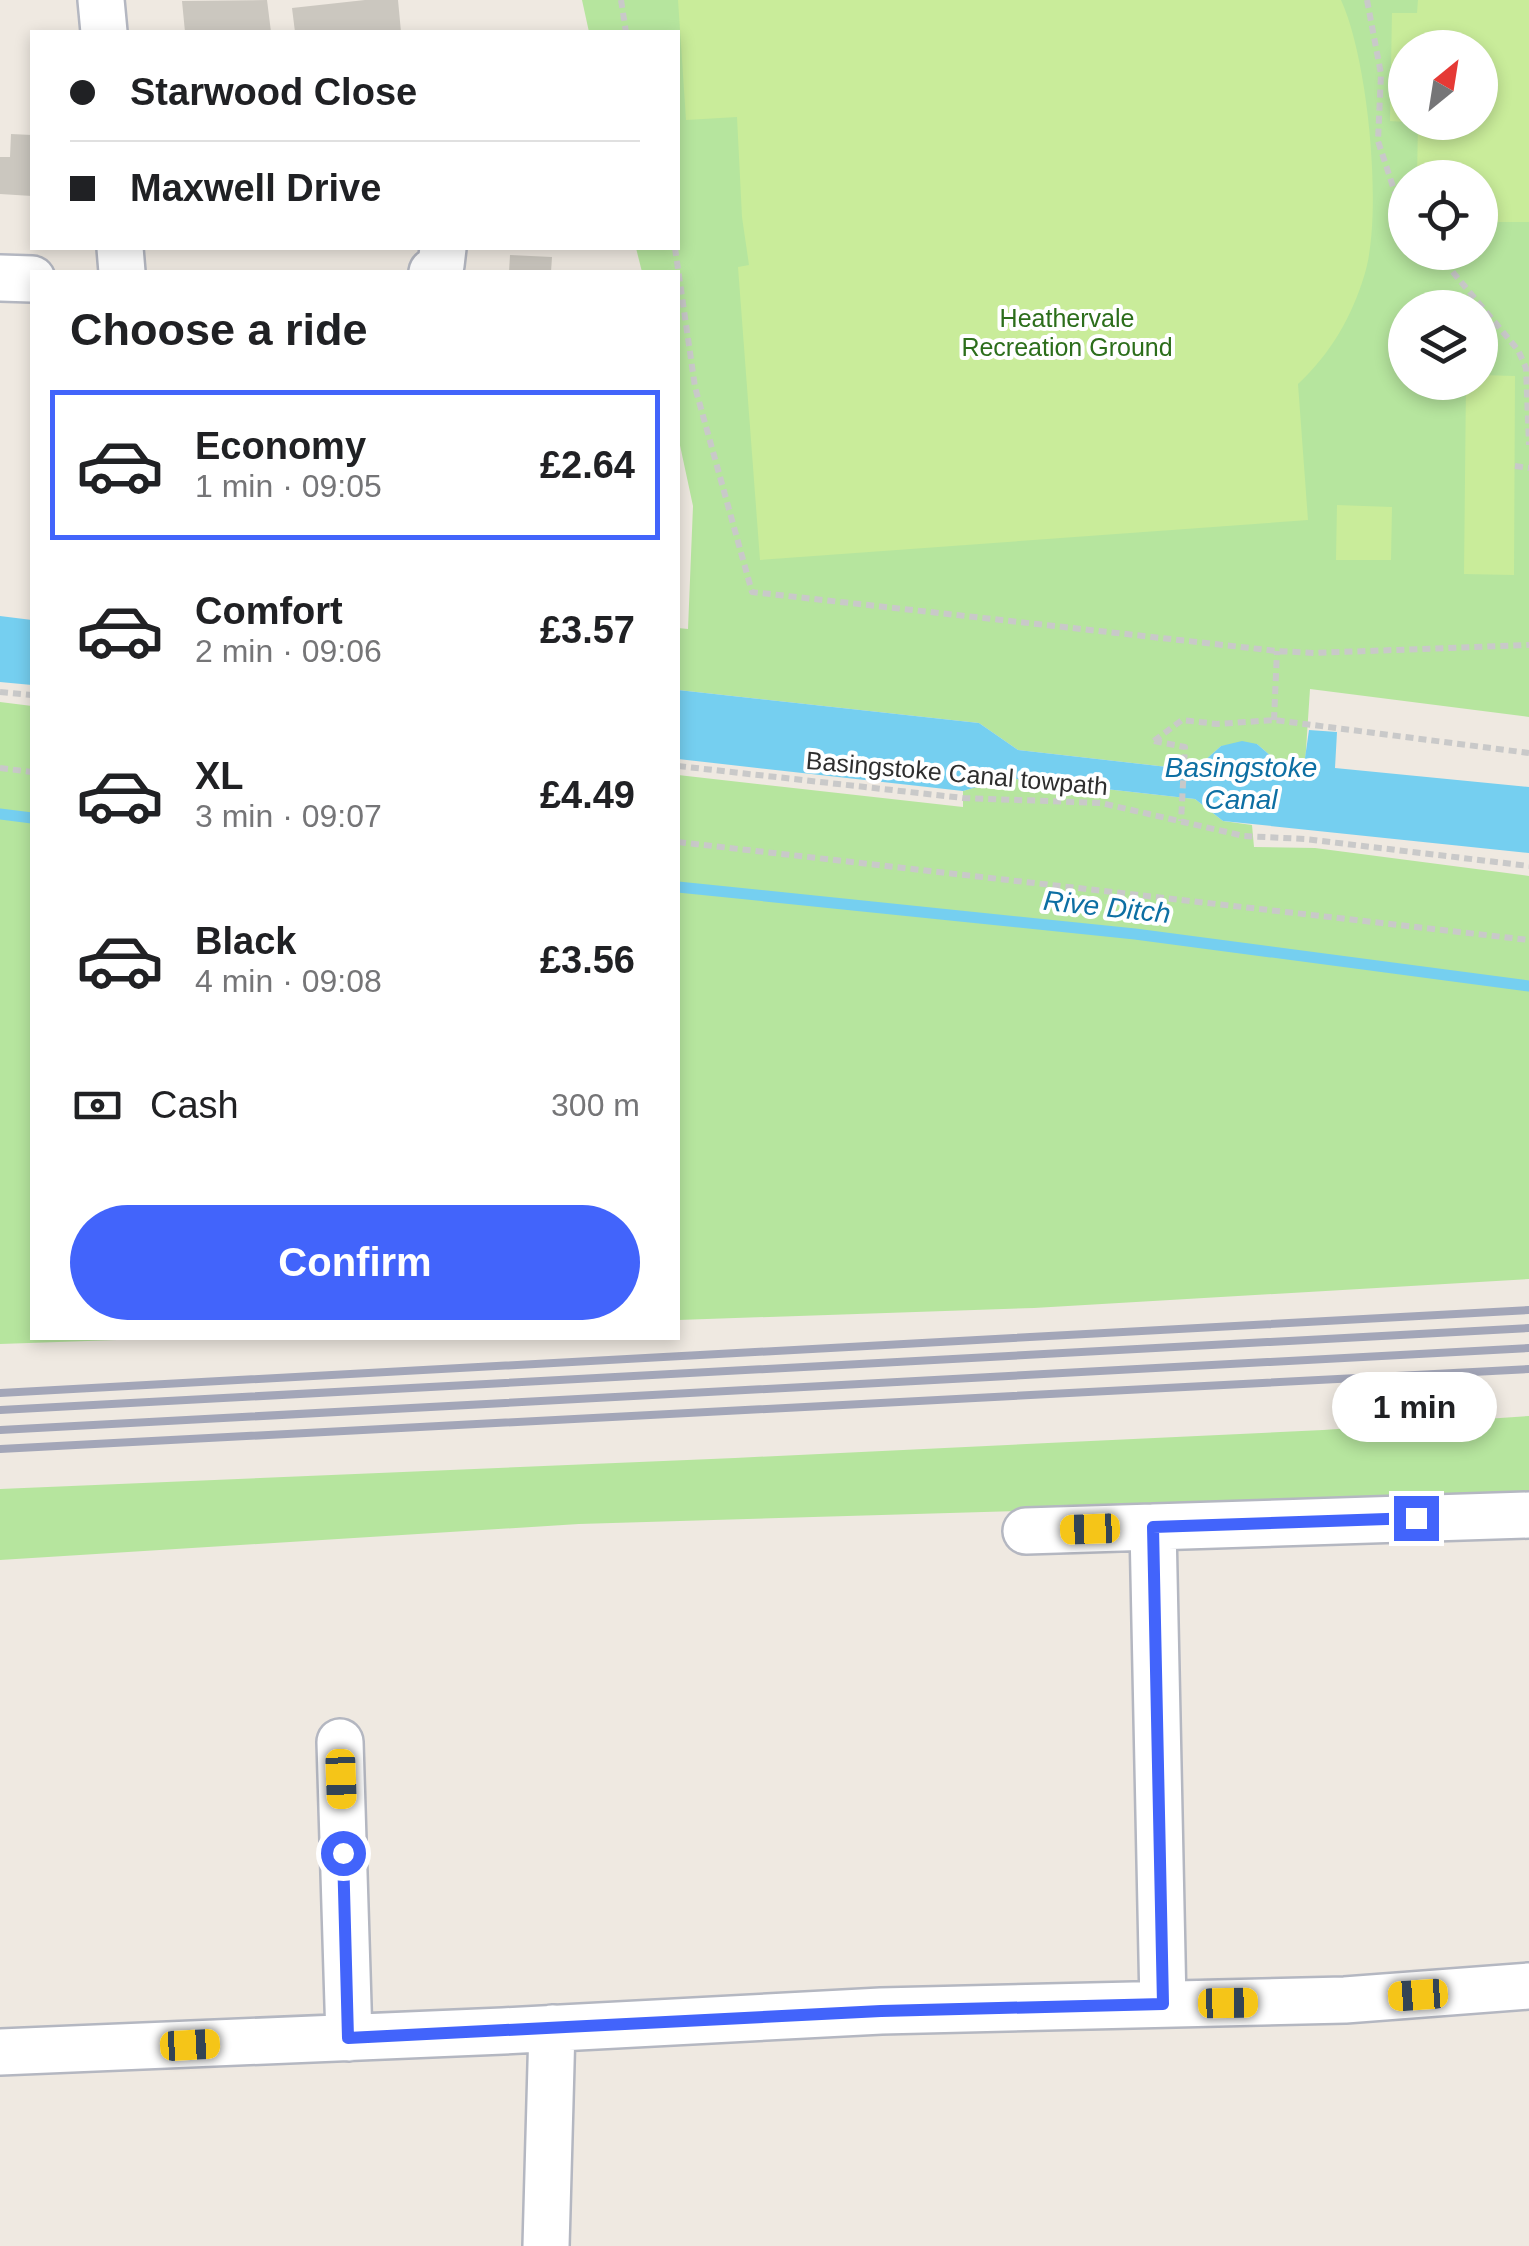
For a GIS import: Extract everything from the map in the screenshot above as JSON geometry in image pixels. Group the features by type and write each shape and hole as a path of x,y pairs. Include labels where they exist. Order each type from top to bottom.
{"street":[{"path":"102,0 104,30"},
{"path":"0,278 30,280"},
{"path":"1026,1531 1529,1515"},
{"path":"1153,1527 1163,2004"},
{"path":"340,1742 348,2038"},
{"path":"0,2052 881,2011 1345,2000 1529,1986"},
{"path":"546,2246 552,2028"}],"path":[{"path":"621,0 626,30"},
{"path":"1367,0 1381,74 1378,142 1388,172"},
{"path":"1451,270 1518,350 1526,368 1529,446"},
{"path":"680,277 695,387 752,592 1277,651 1529,645"},
{"path":"1515,466 1529,468"},
{"path":"1274,720 1277,651"},
{"path":"0,692 30,696"},
{"path":"1181,818 1185,746 1154,741 1182,720 1217,724 1274,720 1529,753"},
{"name":"Basingstoke Canal towpath","path":"680,766 963,798 1101,803 1181,818 1244,836 1304,838 1529,866"},
{"path":"0,768 30,772"},
{"path":"680,842 1529,940"}],"green space":[{"name":"Heathervale Recreation Ground","path":"582,0 1529,0 1529,717 1310,689 1305,765 1280,764 1257,744 1221,746 1194,770 1018,750 979,723 680,690 680,628 688,629 693,506 680,445 680,270 642,270 636,250 680,250 680,30 589,30"},
{"path":"678,0 1341,0 1351,26 1365,96 1373,213 1365,273 1354,305 1330,347 1298,384 1308,520 760,560 738,267 749,265 742,217 737,117 686,120"},
{"path":"1418,0 1529,0 1529,222 1498,222 1498,160 1417,160 1418,140 1498,140 1498,30 1392,30 1392,13 1417,13"},
{"path":"1498,376 1515,376 1514,575 1464,574 1466,400 1498,400"},
{"path":"1337,505 1392,507 1391,560 1336,560"},
{"path":"0,702 30,706 30,1340 117,1340 0,1344"},
{"path":"680,775 963,807 963,791 1007,778 1195,799 1223,821 1252,825 1254,847 1315,848 1529,876 1529,1279 1034,1308 680,1320"},
{"path":"1529,1416 1529,1496 579,1524 0,1560 0,1489 1323,1430"}],"water":[{"path":"0,616 30,620 30,685 0,682"},
{"name":"Basingstoke Canal","path":"680,690 979,723 1018,750 1194,770 1221,746 1242,741 1257,744 1280,764 1304,765 1309,730 1337,732 1335,768 1529,787 1529,853 1223,821 1195,799 1008,778 963,791 680,759"}],"building":[{"path":"267,0 271,30 185,30 182,1"},
{"path":"398,0 401,30 295,30 292,8"},
{"path":"11,134 30,135 30,196 0,194 0,157 10,157"},
{"path":"510,255 552,257 551,270 509,270"}],"waterway":[{"name":"Rive Ditch","path":"0,814 30,818"},
{"name":"Rive Ditch","path":"680,887 1135,934 1529,986"}],"railway":[{"path":"0,1393 1529,1310"},
{"path":"0,1410 1529,1328"},
{"path":"0,1430 1529,1348"},
{"path":"0,1449 1529,1369"}],"route":[{"path":"343,1853 348,2038 881,2011 1163,2004 1153,1527 1416,1518"}]}
